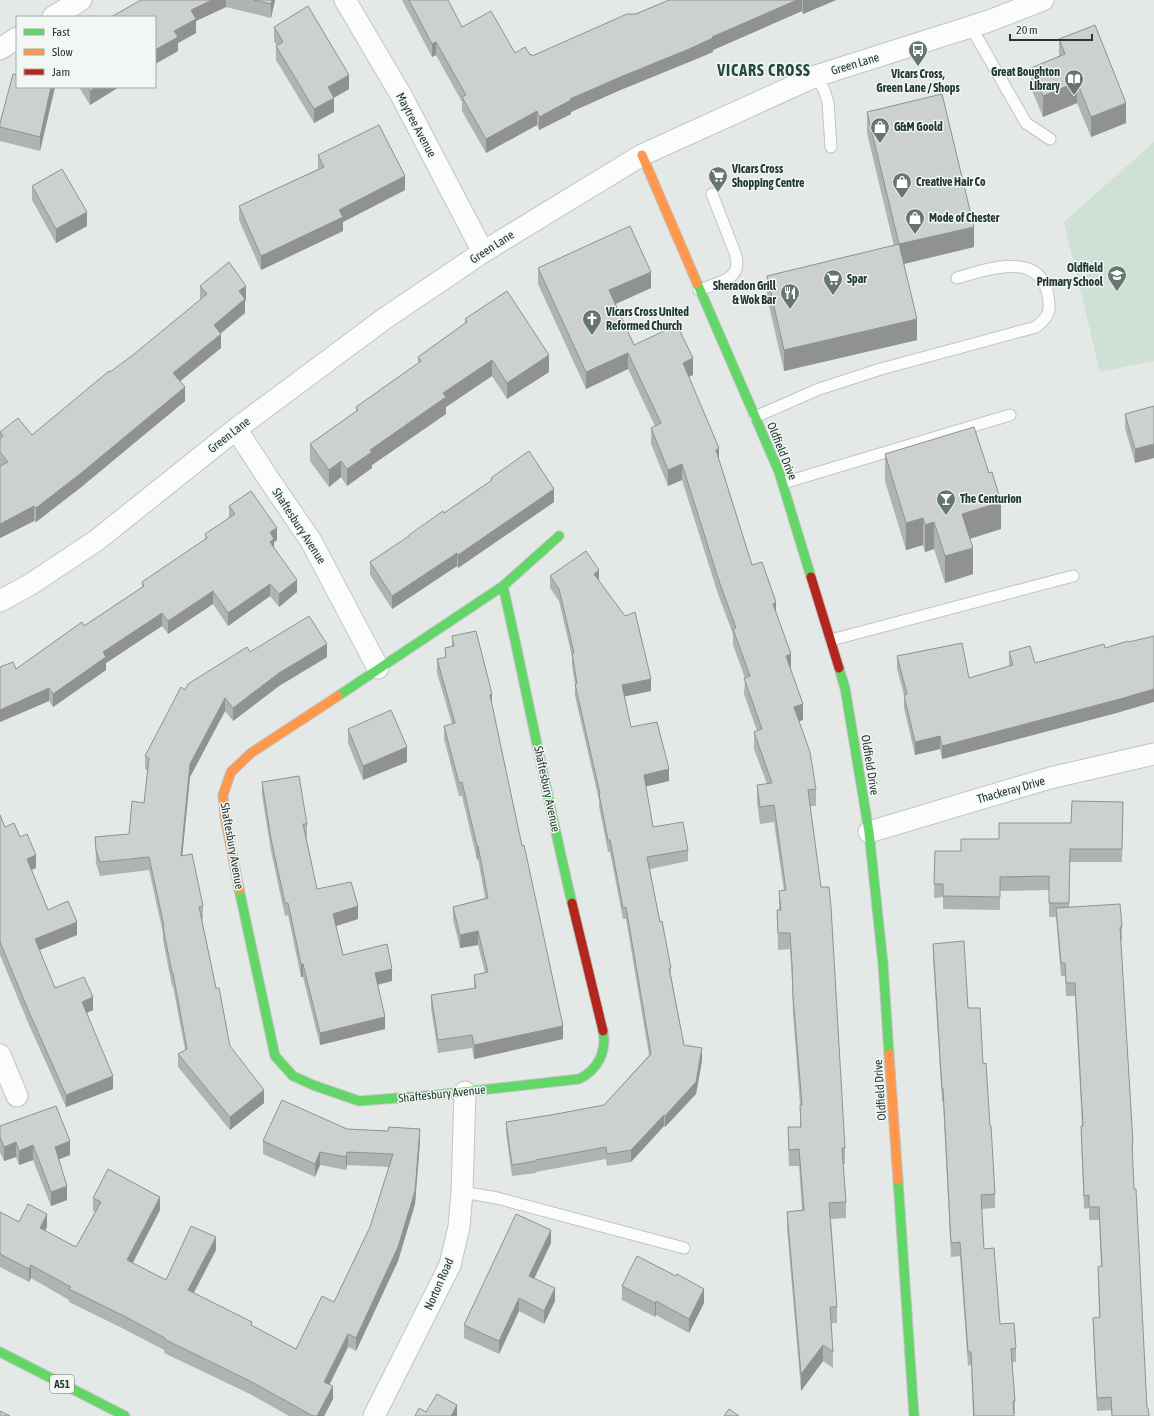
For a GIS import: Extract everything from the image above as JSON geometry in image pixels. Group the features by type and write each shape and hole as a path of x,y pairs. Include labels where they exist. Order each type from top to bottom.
{"main road":[{"name":"Oldfield Drive","path":"642,155 699,290 779,472 845,688 869,832 883,964 914,1416"},
{"name":"Shaftesbury Avenue","path":"503,586 525,683 558,844 604,1033 604,1046 600,1060 591,1072 578,1079 466,1092 359,1101 313,1085 293,1076 275,1056 225,817 224,795 232,772 251,753 503,586 559,536"},
{"name":"A51","path":"0,1352 125,1416"}],"street":[{"path":"55,16 81,0"},
{"name":"Maytree Avenue","path":"345,0 401,95 483,252"},
{"name":"Green Lane","path":"0,601 31,584 97,540 236,429 384,319 483,252 642,155 816,76 970,27 1043,0"},
{"path":"0,49 16,39"},
{"name":"Shaftesbury Avenue","path":"236,429 311,541 378,668"},
{"path":"1154,754 1154,760"},
{"name":"Thackeray Drive","path":"869,832 1050,778 1154,754"},
{"path":"0,1055 17,1096"},
{"name":"Norton Road","path":"374,1416 450,1265 459,1227 466,1092"}],"lane":[{"path":"970,27 1026,123 1050,139"},
{"path":"816,76 824,90 828,102 831,147"},
{"path":"699,290 730,278 735,274 738,262 712,194"},
{"path":"755,417 819,390 881,369 1036,327 1046,319 1050,308 1048,293 1043,281 1037,273 1014,266 990,268 957,278"},
{"path":"783,483 1010,416"},
{"path":"831,640 1073,576"},
{"path":"462,1192 497,1198 684,1248"}],"green space":[{"name":"Oldfield Primary School","path":"1154,142 1154,361 1100,372 1064,222"}],"building":[{"path":"141,0 212,0 191,10 196,19 174,31 178,37 156,49 156,16 113,16"},
{"path":"254,0 272,0 271,4"},
{"path":"409,0 448,0 462,27 491,11 515,53 525,47 532,56 627,14 636,14 669,0 797,0 712,37 713,38 689,49 570,99 571,100 539,117 537,111 486,139 462,97 466,95 436,42 432,44"},
{"path":"308,6 349,75 328,87 334,98 314,109 276,46 283,42 274,27"},
{"path":"1095,25 1126,103 1091,117 1077,82 1043,96 1031,68 1065,54 1059,39"},
{"path":"13,74 16,75 16,88 51,88 40,137 0,127"},
{"path":"942,94 974,227 899,244 867,112"},
{"path":"379,125 405,176 339,210 343,217 261,256 239,206 324,167 318,155"},
{"path":"62,169 87,212 56,229 32,186"},
{"path":"630,226 651,272 609,290 634,345 677,325 693,358 683,363 719,448 716,450 752,565 762,562 776,602 773,604 791,654 786,656 803,704 794,707 810,752 816,789 808,790 821,887 829,887 831,907 845,1148 842,1148 846,1202 829,1203 837,1307 830,1307 833,1352 823,1345 801,1374 787,1212 804,1210 799,1149 789,1150 788,1127 801,1127 800,1105 802,1105 793,996 790,933 778,933 777,910 781,910 779,891 786,890 774,805 760,807 757,785 772,783 754,732 762,729 744,678 750,676 733,629 736,628 718,578 682,464 668,470 651,428 661,423 628,353 586,372 538,268"},
{"path":"899,244 917,319 784,350 767,276"},
{"path":"229,262 246,286 239,291 245,299 214,325 221,334 173,373 185,387 80,474 36,508 34,506 0,524 0,466 8,462 0,452 0,439 3,436 0,432 18,418 32,435 109,371 110,372 133,355 207,294 200,286"},
{"path":"507,291 549,355 507,383 492,360 443,393 446,397 370,450 372,452 347,469 341,461 329,470 310,444 358,410 356,407 421,361 418,357 467,322 465,319"},
{"path":"1154,406 1154,444 1135,449 1125,414"},
{"path":"974,427 989,473 992,472 1001,502 962,514 973,548 945,556 934,522 925,525 923,518 906,523 885,454"},
{"path":"529,451 554,489 458,555 457,553 392,596 370,562 443,511 444,513 492,480 491,478"},
{"path":"251,491 277,528 270,532 274,539 270,542 297,580 279,594 270,584 228,613 213,591 168,621 162,613 103,652 106,657 53,694 49,688 0,710 0,667 13,662 16,669 82,622 84,626 144,586 142,582 207,538 205,534 235,514 229,506"},
{"path":"586,551 599,570 594,574 625,616 635,612 651,679 622,685 631,727 657,722 669,769 644,775 653,827 683,822 688,850 647,857 660,922 662,921 671,968 669,968 684,1045 702,1048 696,1082 631,1150 607,1154 606,1147 512,1165 506,1122 604,1105 651,1054 626,907 623,908 610,840 608,840 600,794 575,684 577,684 572,653 574,653 559,589 550,576"},
{"path":"309,616 327,644 279,673 233,708 225,698 190,764 181,856 192,854 203,906 199,907 216,988 219,988 230,1046 264,1090 230,1117 178,1054 187,1049 164,926 149,857 100,862 96,850 95,837 129,834 132,801 144,803 149,758 145,756 181,687 185,690 188,684 247,647 250,652"},
{"path":"476,631 492,694 490,695 522,846 524,845 563,1026 474,1045 472,1035 438,1040 431,995 476,988 474,975 488,972 478,931 460,935 453,907 488,898 478,846 462,782 459,783 444,726 455,723 437,659 446,657 445,648 454,646 452,636"},
{"path":"1154,636 1154,689 942,746 940,736 915,742 904,695 907,694 897,656 962,643 969,678 1013,665 1009,652 1030,646 1035,663 1104,644 1105,648 1128,641"},
{"path":"391,710 407,747 363,766 348,729"},
{"path":"299,776 307,824 303,824 317,889 351,882 358,906 333,914 343,955 387,944 392,969 375,973 385,1017 320,1033 303,964 301,964 288,903 285,903 271,839 262,782"},
{"path":"1072,801 1123,802 1122,849 1070,849 1069,903 1049,903 1049,876 1000,877 1000,897 943,896 943,884 934,884 935,851 961,851 961,839 999,839 999,823 1071,823"},
{"path":"0,815 5,827 14,823 20,837 27,834 36,855 27,859 48,910 68,901 77,922 35,939 55,988 84,977 93,997 82,1002 113,1076 66,1095 0,942"},
{"path":"1120,904 1122,927 1120,927 1133,1143 1134,1189 1136,1189 1147,1408 1149,1416 1112,1416 1111,1397 1097,1398 1093,1318 1100,1317 1098,1267 1102,1266 1099,1207 1089,1207 1089,1195 1084,1196 1081,1126 1083,1126 1075,983 1066,983 1065,963 1061,963 1056,908"},
{"path":"964,941 968,1008 980,1008 983,1064 986,1063 991,1126 995,1194 981,1195 984,1249 994,1248 1000,1324 1014,1323 1016,1348 1011,1349 1015,1401 1013,1401 1014,1416 974,1416 971,1352 968,1352 960,1242 951,1243 943,1088 942,1089 933,944"},
{"path":"282,1100 347,1129 388,1131 389,1127 420,1129 415,1191 398,1247 356,1338 348,1334 324,1382 333,1386 317,1416 313,1416 250,1381 164,1339 165,1338 124,1316 69,1289 71,1287 31,1265 29,1269 0,1254 0,1212 19,1222 28,1204 47,1214 40,1228 76,1247 101,1202 93,1198 108,1169 160,1197 127,1260 166,1280 191,1226 216,1237 188,1290 252,1322 251,1325 296,1349 322,1296 334,1302 370,1227 393,1154 347,1152 346,1157 320,1152 315,1164 263,1141"},
{"path":"56,1106 70,1141 55,1147 67,1186 51,1192 33,1145 19,1151 16,1142 4,1147 0,1137 0,1126"},
{"path":"516,1214 551,1230 529,1276 555,1288 544,1311 519,1298 499,1341 464,1325"},
{"path":"637,1256 676,1276 677,1274 704,1289 689,1319 656,1301 655,1303 622,1286"},
{"path":"437,1394 457,1405 451,1416 415,1416 419,1408 426,1412"},
{"path":"729,1409 739,1416 724,1416"},
{"path":"0,1411 10,1416 0,1416"}],"traffic: fast":[{"path":"697,283 779,472 811,577"},
{"path":"338,696 503,586 559,536"},
{"path":"503,586 572,903"},
{"path":"839,668 845,688 869,832 883,964 889,1054"},
{"path":"239,889 275,1056 293,1076 313,1085 359,1101 436,1095 579,1079 591,1071 600,1059 604,1046 603,1031"},
{"path":"898,1180 914,1416"},
{"path":"0,1352 125,1416"}],"traffic: slow":[{"path":"642,155 697,283"},
{"path":"239,889 225,817 223,795 231,772 251,753 338,696"},
{"path":"889,1054 898,1180"}],"traffic: jam":[{"path":"811,577 839,668"},
{"path":"572,903 603,1031"}],"place":[{"name":"Vicars Cross, Green Lane / Shops","path":"918,67"},
{"name":"Great Boughton Library","path":"1074,96"},
{"name":"G&M Goold","path":"880,144"},
{"name":"Vicars Cross Shopping Centre","path":"718,193"},
{"name":"Creative Hair Co","path":"902,199"},
{"name":"Mode of Chester","path":"915,235"},
{"name":"Oldfield Primary School","path":"1117,292"},
{"name":"Spar","path":"833,296"},
{"name":"Sheradon Grill & Wok Bar","path":"790,310"},
{"name":"Vicars Cross United Reformed Church","path":"592,336"},
{"name":"The Centurion","path":"946,516"}],"district":[{"name":"VICARS CROSS","path":"764,70"}]}
